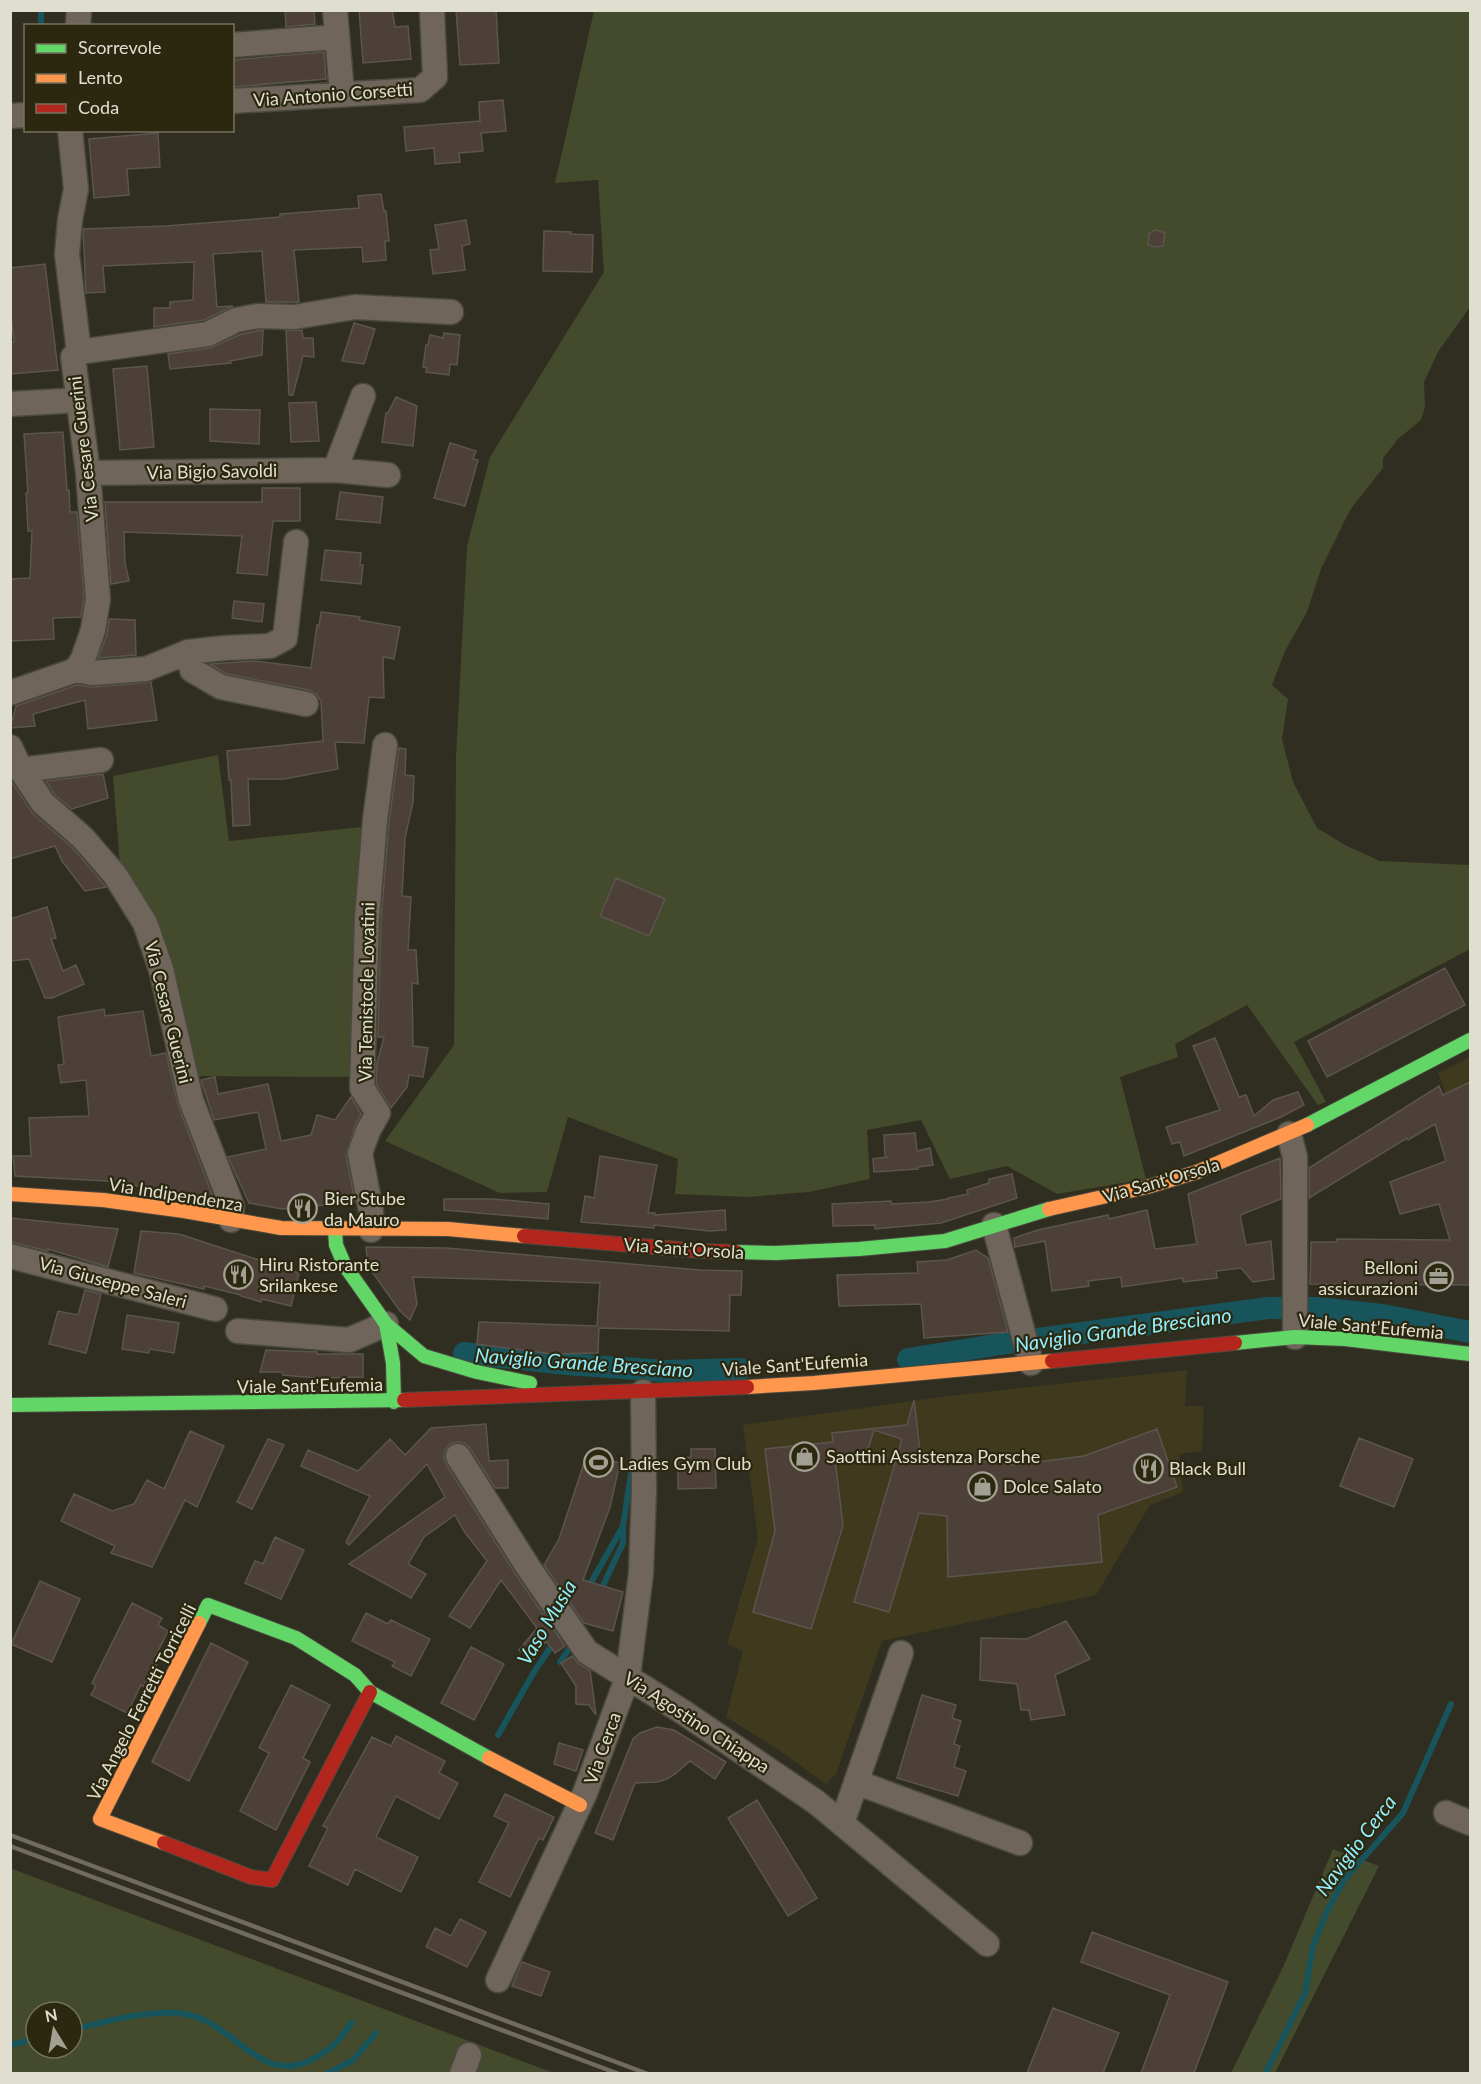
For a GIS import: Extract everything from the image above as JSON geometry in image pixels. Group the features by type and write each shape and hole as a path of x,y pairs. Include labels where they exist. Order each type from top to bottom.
{"street":[{"path":"335,10 342,94"},
{"name":"Via Antonio Corsetti","path":"234,101 420,90 435,77 432,10"},
{"path":"234,45 337,37"},
{"path":"70,132 76,189 67,254 79,352"},
{"name":"Via Cesare Guerini","path":"76,670 93,630 98,599 88,473 73,357 79,352 208,334 236,320 258,316 294,316 355,308 451,312"},
{"path":"335,470 363,396"},
{"path":"10,404 63,401"},
{"name":"Via Bigio Savoldi","path":"88,473 335,470 388,475"},
{"path":"11,691 76,670 92,673 146,669 188,652 270,646 285,638 296,542"},
{"path":"188,652 192,670 221,687 306,704"},
{"name":"Via Temistocle Lovatini","path":"371,1230 371,1211 360,1153 378,1113 362,1088 367,918 375,820 385,745"},
{"name":"Via Cesare Guerini","path":"10,747 21,770 43,803 83,838 115,876 145,922 161,969 191,1101 232,1206 231,1220"},
{"path":"21,770 101,760"},
{"name":"Via Sant'Orsola","path":"371,1230 448,1229 702,1251 776,1253 859,1249 945,1241 1033,1212 1147,1187 1197,1172 1289,1134 1470,1040"},
{"path":"1289,1134 1295,1157 1295,1330"},
{"name":"Via Indipendenza","path":"10,1194 103,1200 281,1228 371,1230"},
{"path":"994,1225 1028,1347"},
{"path":"335,1230 336,1245 345,1266 386,1324 424,1356 477,1372 578,1393"},
{"name":"Via Giuseppe Saleri","path":"10,1256 215,1309"},
{"path":"238,1331 349,1340 386,1324"},
{"path":"386,1324 392,1343 394,1402"},
{"name":"Viale Sant'Eufemia","path":"10,1404 394,1402 814,1383 1028,1347 1295,1330 1470,1354"},
{"name":"Via Cerca","path":"498,1980 580,1805 628,1676 641,1573 644,1491 643,1392"},
{"name":"Via Agostino Chiappa","path":"458,1456 558,1612 587,1652 628,1676 816,1802 987,1944"},
{"name":"Via Angelo Ferretti Torricelli","path":"370,1692 272,1880 251,1877 100,1819 208,1605 296,1638 355,1676 370,1692 475,1751 580,1805"},
{"path":"842,1823 901,1653"},
{"path":"856,1782 1020,1843"},
{"path":"1446,1814 1470,1823"}],"shaded area":[{"path":"1470,1057 1470,1164 1438,1073"},
{"path":"1187,1370 1185,1406 1204,1406 1202,1451 1179,1454 1183,1492 1150,1505 1096,1595 882,1641 836,1774 826,1784 776,1748 726,1717 743,1651 727,1644 758,1538 743,1425 948,1396"}],"green space":[{"path":"594,11 1470,11 1470,307 1438,352 1424,382 1425,407 1421,420 1398,439 1383,458 1383,468 1350,510 1321,569 1307,612 1285,651 1272,685 1288,699 1282,739 1293,782 1317,828 1345,845 1380,861 1470,865 1470,949 1294,1042 1326,1102 1318,1105 1247,1005 1175,1044 1178,1057 1120,1077 1146,1179 1057,1194 1007,1166 950,1179 921,1120 867,1130 870,1179 809,1192 748,1197 675,1194 678,1159 568,1117 547,1192 500,1193 385,1141 454,1045 456,757 467,546 490,457 604,272 598,180 555,183"},
{"path":"218,755 229,841 362,827 356,898 355,1077 189,1076 175,977 161,938 120,866 113,776"},
{"path":"1333,1849 1379,1866 1275,2073 1231,2073 1284,1965"},
{"path":"10,1868 554,2073 11,2073"}],"building":[{"path":"285,10 314,10 315,24 286,27"},
{"path":"359,10 392,10 395,27 408,26 411,59 363,63"},
{"path":"456,10 496,10 499,63 460,65"},
{"path":"324,52 326,79 234,87 234,60"},
{"path":"503,100 506,131 481,133 483,151 459,153 460,162 435,164 434,148 406,151 404,127 480,121 479,102"},
{"path":"158,133 160,167 127,169 129,195 94,198 89,139"},
{"path":"381,194 384,211 386,211 389,241 385,241 386,260 363,262 362,247 294,250 299,302 266,302 262,251 213,254 217,307 233,306 204,320 154,327 154,308 170,308 170,302 193,300 194,262 103,266 105,292 86,293 83,229 166,226 359,208 358,196"},
{"path":"466,220 470,244 462,246 465,270 433,274 430,250 439,249 435,225"},
{"path":"1156,230 1165,233 1163,246 1148,245 1149,233"},
{"path":"544,231 593,235 592,272 543,271"},
{"path":"45,264 58,370 10,374 10,342 14,342 10,307 10,268"},
{"path":"354,323 375,329 364,364 342,361"},
{"path":"263,330 262,355 230,361 231,363 170,369 168,354 210,348 241,334"},
{"path":"302,330 303,338 313,338 314,357 303,356 293,395 289,395 286,331"},
{"path":"444,333 460,335 457,365 450,364 449,375 426,372 427,368 423,367 430,335 443,338"},
{"path":"147,366 154,447 120,450 113,369"},
{"path":"396,397 417,406 413,446 382,442 386,413"},
{"path":"316,402 319,441 291,442 289,403"},
{"path":"210,409 260,410 259,444 210,441"},
{"path":"63,432 70,512 77,512 84,598 81,617 53,618 54,639 10,641 10,579 30,578 32,531 28,531 24,434"},
{"path":"450,443 476,451 473,459 478,460 465,506 434,498"},
{"path":"262,488 300,488 300,521 273,521 267,575 237,573 242,536 124,532 125,563 129,581 111,584 105,502 262,502"},
{"path":"340,492 383,497 380,523 336,519"},
{"path":"325,550 361,553 360,565 363,565 361,584 321,580"},
{"path":"234,601 264,604 262,622 232,618"},
{"path":"321,612 360,617 359,620 400,627 394,659 383,657 384,698 369,697 364,743 335,742 338,769 284,779 248,779 250,825 233,826 227,751 323,741 321,701 309,690 226,674 210,664 255,661 311,668"},
{"path":"109,619 135,620 136,655 98,658 107,634"},
{"path":"151,682 157,720 88,729 85,700 33,714 35,726 10,728 16,706 77,685 93,687"},
{"path":"399,748 406,749 405,775 414,776 413,802 405,838 402,896 411,897 408,950 416,950 418,984 412,983 413,1046 428,1048 423,1077 409,1075 407,1087 391,1108 376,1084 377,1063 384,1037 378,1037 381,919 389,822"},
{"path":"103,774 108,798 72,809 54,794 46,781"},
{"path":"11,781 33,814 73,848 106,887 85,891 62,861 55,846 10,859"},
{"path":"616,878 665,899 649,936 600,916"},
{"path":"47,907 56,938 51,939 63,971 76,965 84,984 52,998 45,998 29,959 10,961 10,919"},
{"path":"1445,968 1465,1005 1327,1077 1308,1041"},
{"path":"104,1009 105,1016 143,1011 151,1056 166,1053 178,1105 213,1197 106,1181 15,1176 13,1156 31,1156 29,1118 89,1116 86,1080 61,1083 58,1065 64,1064 58,1017"},
{"path":"1215,1038 1239,1097 1246,1095 1254,1116 1273,1100 1298,1092 1304,1105 1281,1117 1184,1156 1180,1142 1172,1144 1166,1127 1220,1110 1193,1046"},
{"path":"215,1077 218,1094 268,1084 281,1141 311,1135 317,1115 335,1120 351,1097 361,1114 346,1155 355,1202 282,1209 249,1203 228,1157 266,1149 258,1112 214,1120 201,1080"},
{"path":"1470,1082 1470,1285 1310,1284 1311,1242 1336,1242 1337,1239 1450,1240 1439,1204 1400,1214 1390,1182 1446,1161 1435,1124 1408,1140 1407,1138 1309,1198 1309,1168 1439,1086 1443,1095"},
{"path":"915,1133 917,1151 930,1148 933,1165 918,1167 918,1169 874,1172 873,1159 887,1157 884,1135"},
{"path":"600,1156 657,1165 648,1213 655,1213 655,1215 725,1210 726,1230 709,1231 654,1225 654,1228 581,1222 585,1196 594,1198"},
{"path":"1280,1158 1281,1199 1240,1215 1246,1245 1271,1241 1274,1279 1253,1282 1241,1268 1216,1271 1217,1278 1183,1282 1183,1278 1122,1287 1121,1277 1088,1281 1089,1286 1052,1291 1045,1241 1015,1247 1014,1238 1038,1230 1108,1215 1109,1219 1147,1210 1155,1249 1197,1244 1188,1194"},
{"path":"1012,1174 1017,1198 941,1223 875,1229 875,1225 833,1226 832,1204 891,1201 892,1204 948,1199 968,1194 967,1190 989,1183 989,1179"},
{"path":"444,1199 493,1199 549,1204 548,1219 444,1210"},
{"path":"10,1218 118,1229 108,1267 48,1249 48,1251 10,1242"},
{"path":"141,1231 179,1234 299,1273 291,1306 262,1299 261,1302 204,1286 204,1289 134,1273"},
{"path":"366,1247 447,1248 700,1270 742,1271 741,1295 730,1295 729,1331 599,1328 598,1353 552,1354 477,1344 479,1322 597,1326 600,1283 413,1277 417,1304 410,1320 400,1311 368,1266"},
{"path":"976,1250 988,1258 1008,1332 924,1338 921,1304 839,1306 837,1275 918,1273 917,1262 947,1260"},
{"path":"85,1290 101,1294 86,1353 49,1344 58,1311 78,1315"},
{"path":"127,1315 179,1323 174,1353 150,1349 149,1353 122,1349"},
{"path":"266,1350 317,1352 317,1354 363,1354 363,1377 317,1378 283,1375 282,1372 260,1372"},
{"path":"914,1400 920,1451 935,1456 1015,1465 1084,1456 1157,1429 1177,1487 1098,1515 1102,1562 948,1577 947,1516 919,1513 889,1612 854,1602 902,1439 874,1430 866,1455 835,1459 843,1526 811,1629 753,1612 775,1531 765,1449 833,1442 832,1433 907,1425"},
{"path":"486,1424 489,1461 508,1460 508,1488 495,1488 470,1448 464,1443 450,1444 445,1450 444,1457 446,1464 516,1575 565,1646 555,1653 546,1641 532,1661 519,1650 537,1628 501,1580 470,1628 449,1616 487,1561 455,1515 424,1537 408,1564 426,1574 411,1598 349,1564 445,1497 427,1464 349,1545 346,1542 370,1496 301,1466 308,1450 358,1471 390,1439 405,1455 431,1428"},
{"path":"190,1431 224,1446 197,1507 185,1500 152,1567 111,1553 115,1546 61,1521 74,1494 112,1511 134,1504 147,1480 164,1489"},
{"path":"1359,1438 1413,1459 1394,1507 1340,1486"},
{"path":"268,1439 284,1445 252,1509 237,1502"},
{"path":"691,1449 715,1449 716,1488 678,1489 678,1458 691,1457"},
{"path":"587,1454 620,1463 610,1507 583,1580 623,1592 613,1631 584,1623 544,1565 559,1539"},
{"path":"275,1537 304,1550 281,1599 245,1583 255,1561 263,1564"},
{"path":"40,1581 80,1599 52,1662 11,1644"},
{"path":"132,1603 162,1618 158,1625 168,1631 155,1657 159,1660 145,1687 141,1685 127,1713 91,1695 96,1686 92,1683"},
{"path":"366,1613 388,1624 391,1620 430,1639 411,1676 392,1666 395,1662 352,1641"},
{"path":"1066,1621 1090,1659 1055,1675 1065,1715 1031,1720 1029,1710 1021,1710 1017,1684 980,1680 981,1638 1027,1639"},
{"path":"211,1643 248,1662 189,1781 152,1762"},
{"path":"471,1647 504,1664 474,1720 441,1703"},
{"path":"572,1656 579,1664 590,1670 596,1715 589,1705 576,1704 576,1686 561,1663"},
{"path":"291,1685 330,1705 303,1758 310,1762 276,1830 240,1811 269,1753 259,1748"},
{"path":"922,1695 956,1705 952,1718 961,1721 954,1744 960,1746 954,1767 966,1771 958,1796 897,1778"},
{"path":"657,1727 674,1730 726,1762 715,1779 690,1761 667,1779 635,1783 613,1840 595,1833 633,1739 640,1733"},
{"path":"396,1736 445,1761 439,1773 458,1783 439,1819 396,1796 376,1837 418,1857 401,1892 355,1869 348,1885 309,1866 328,1828 323,1826 372,1737 391,1746"},
{"path":"559,1743 583,1750 576,1771 554,1764"},
{"path":"505,1794 554,1817 543,1840 539,1838 510,1897 479,1882 509,1823 494,1816"},
{"path":"757,1800 817,1898 788,1916 728,1818"},
{"path":"460,1919 486,1932 467,1967 426,1947 435,1928 451,1936"},
{"path":"1092,1932 1228,1982 1194,2073 1141,2073 1170,1995 1081,1962"},
{"path":"522,1962 550,1972 541,1996 512,1986"},
{"path":"1053,2008 1119,2033 1103,2073 1027,2073"}],"waterway":[{"path":"41,10 41,24"},
{"name":"Naviglio Grande Bresciano","path":"908,1359 1007,1343 1268,1308 1317,1308 1383,1315 1470,1332"},
{"name":"Naviglio Grande Bresciano","path":"464,1353 566,1364 664,1371 741,1369"},
{"name":"Vaso Musia","path":"600,1592 623,1543 623,1526 633,1461"},
{"name":"Vaso Musia","path":"588,1588 623,1526"},
{"name":"Vaso Musia","path":"498,1735 534,1672 564,1627"},
{"name":"Vaso Musia","path":"560,1662 573,1643"},
{"name":"Naviglio Cerca","path":"1265,2074 1305,1993 1313,1946 1327,1911 1344,1880 1403,1813 1451,1704"},
{"name":"Vaso Musia","path":"84,2027 143,2014 185,2014 202,2019 218,2028 260,2058 275,2064 291,2066 309,2061 329,2049 352,2022"},
{"name":"Vaso Musia","path":"327,2074 353,2060 376,2033"},
{"name":"Vaso Musia","path":"10,2045 24,2042"}],"railway":[{"path":"10,1835 648,2074"},
{"path":"10,1846 619,2074"}],"traffic: fast":[{"path":"1307,1125 1470,1040"},
{"path":"736,1252 776,1253 859,1249 945,1241 1049,1209"},
{"path":"335,1230 336,1245 345,1266 386,1324 424,1356 477,1372 530,1383"},
{"path":"386,1324 393,1363 394,1402"},
{"path":"1235,1343 1295,1337 1345,1339 1470,1354"},
{"path":"10,1405 404,1400"},
{"path":"199,1623 208,1605 296,1638 355,1675 370,1692 489,1758"}],"traffic: slow":[{"path":"1049,1209 1147,1187 1197,1172 1307,1125"},
{"path":"10,1194 103,1200 281,1228 448,1229 524,1236"},
{"path":"747,1387 1052,1361"},
{"path":"164,1843 100,1819 199,1623"},
{"path":"489,1758 580,1805"}],"traffic: jam":[{"path":"524,1236 736,1252"},
{"path":"1052,1361 1235,1343"},
{"path":"404,1400 747,1387"},
{"path":"164,1843 251,1877 272,1880 370,1692"}],"place":[{"name":"Bier Stube da Mauro","path":"303,1208"},
{"name":"Hiru Ristorante Srilankese","path":"238,1274"},
{"name":"Belloni assicurazioni","path":"1439,1277"},
{"name":"Saottini Assistenza Porsche","path":"805,1456"},
{"name":"Ladies Gym Club","path":"598,1463"},
{"name":"Black Bull","path":"1148,1468"},
{"name":"Dolce Salato","path":"982,1486"}]}
